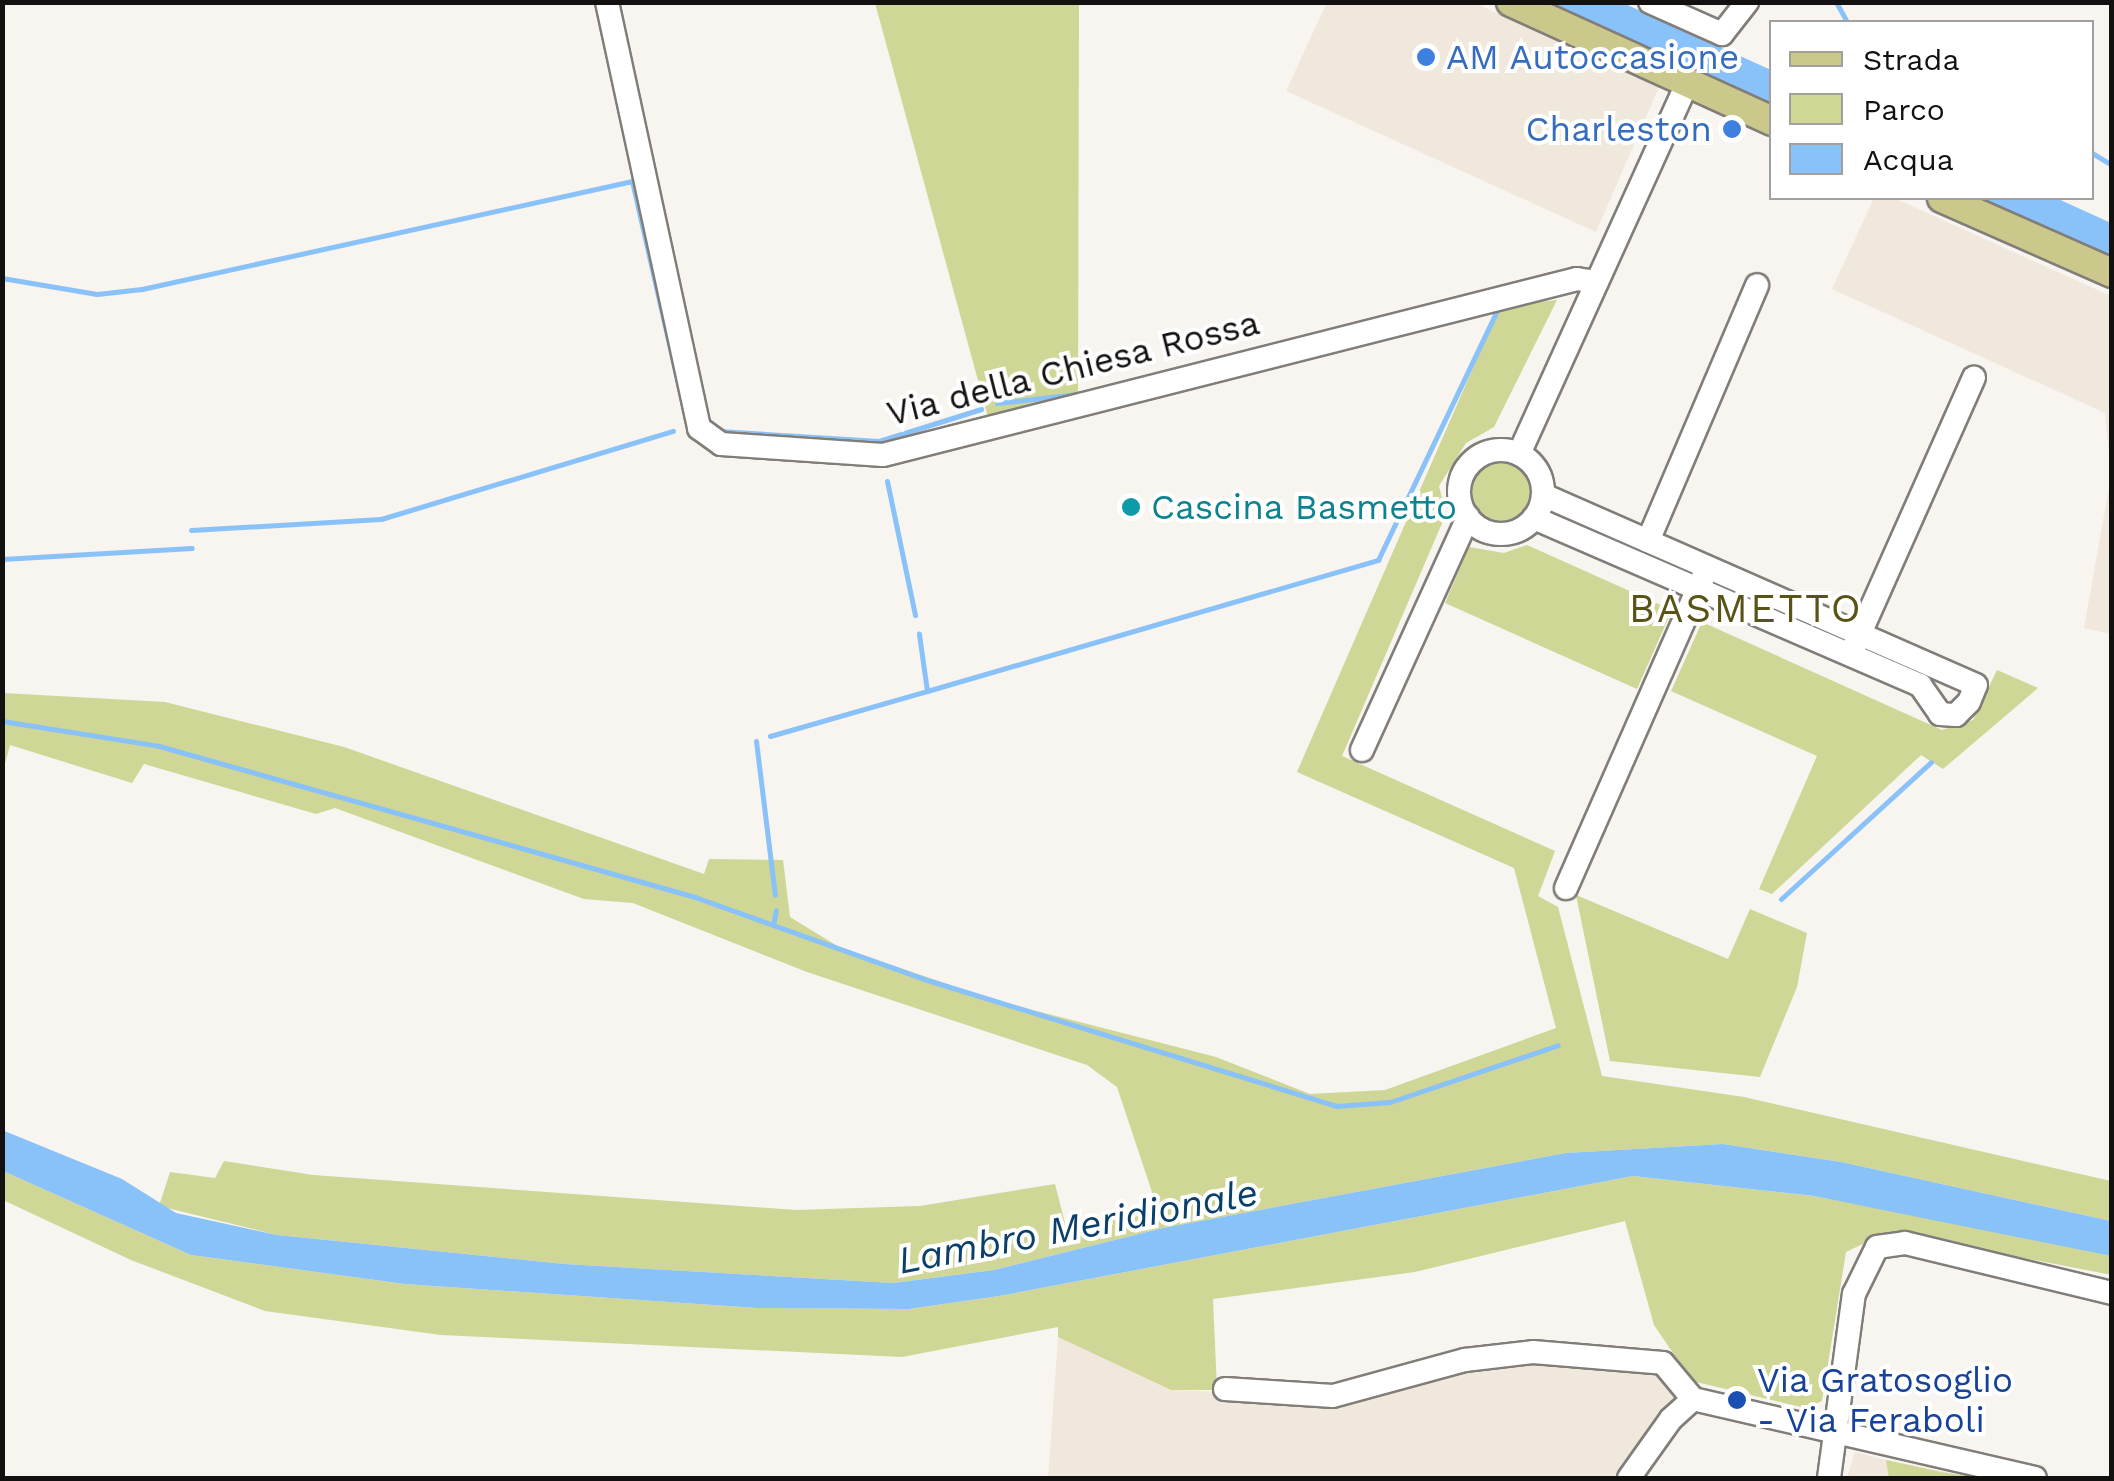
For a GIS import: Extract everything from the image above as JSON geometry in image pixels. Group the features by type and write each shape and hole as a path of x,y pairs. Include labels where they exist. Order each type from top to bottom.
{"main road":[{"path":"1510,2 1769,120"},
{"path":"1947,200 2112,273"}],"street":[{"name":"Via della Chiesa Rossa","path":"606,2 699,428 721,444 883,455 1578,278 1597,282"},
{"path":"1650,2 1727,33 1747,2"},
{"path":"1519,454 1687,84"},
{"path":"1648,541 1756,285"},
{"path":"1855,644 1974,378"},
{"path":"1534,518 1543,495 1538,472 1519,454 1494,451 1468,467 1460,496 1468,517 1497,534 1534,518 1702,578 1855,644 1976,686 1969,702 1956,715 1940,714 1920,685 1855,644"},
{"path":"1543,495 1648,541 1702,578"},
{"path":"1362,750 1468,517"},
{"path":"1566,888 1702,578"},
{"path":"1829,1478 1854,1294 1877,1247 1905,1242 2112,1293"},
{"path":"1225,1390 1334,1396 1465,1360 1545,1352 1663,1363 1693,1400 1834,1430 1901,1451 2035,1478"},
{"path":"1630,1478 1670,1418 1693,1400"}],"shaded area":[{"path":"1327,2 1475,3 1659,87 1596,232 1286,91"},
{"path":"1873,200 1898,200 2111,296 2111,476 2105,413 1832,289"},
{"path":"2111,476 2111,634 2084,628"},
{"path":"1058,1337 1171,1390 1333,1396 1465,1360 1663,1363 1682,1392 1629,1478 1048,1478"},
{"path":"1855,1452 1886,1460 1978,1478 1847,1478"}],"green space":[{"path":"875,3 1079,3 1078,406 991,428"},
{"path":"1557,300 1494,427 1466,443 1439,486 1446,514 1342,756 1555,851 1538,896 1558,907 1602,1076 1744,1097 2111,1181 2111,1221 1841,1162 1723,1144 1566,1153 1163,1228 994,1270 893,1283 564,1264 277,1235 159,1206 170,1172 215,1178 224,1161 313,1175 796,1210 920,1206 1055,1184 1066,1227 1159,1213 1117,1087 1087,1065 807,972 633,903 584,899 335,808 316,814 144,764 132,783 10,745 3,771 3,693 165,702 344,747 704,874 709,859 783,860 790,917 839,947 994,1000 1216,1057 1310,1094 1385,1090 1556,1028 1514,868 1297,772 1500,306"},
{"path":"1500,460 1522,469 1531,491 1522,513 1500,522 1478,513 1469,491 1478,469"},
{"path":"1527,545 1672,610 1637,689 1445,603 1469,547 1504,553"},
{"path":"1702,622 1942,730 1973,720 1997,670 2038,688 1943,769 1921,755 1772,894 1759,889 1817,756 1671,691"},
{"path":"1576,895 1728,959 1750,909 1807,933 1797,987 1760,1077 1610,1061"},
{"path":"3,1171 191,1255 405,1284 757,1308 909,1309 999,1296 1633,1176 1813,1196 1963,1224 2111,1256 2112,1275 1925,1239 1873,1239 1846,1252 1822,1401 1805,1408 1692,1381 1654,1325 1625,1221 1415,1272 1213,1299 1217,1390 1171,1390 1058,1337 1058,1327 902,1357 441,1335 265,1311 131,1260 3,1200"},
{"path":"1886,1460 1941,1472 1978,1478 1889,1478"}],"water":[{"path":"1547,3 1623,3 1769,69 1769,104"},
{"path":"1981,200 2060,200 2111,223 2111,258"},
{"path":"2,1130 122,1179 176,1213 277,1235 564,1264 893,1283 994,1270 1163,1228 1566,1153 1723,1144 1841,1162 2111,1221 2111,1256 1814,1196 1633,1176 999,1296 909,1309 757,1308 405,1284 191,1255 3,1171"}],"waterway":[{"path":"1836,2 1846,20"},
{"path":"2094,154 2112,165"},
{"path":"2,278 97,294 142,289 632,181 684,410"},
{"path":"927,691 1378,560 1498,308"},
{"path":"997,403 1077,394"},
{"path":"719,431 879,441 981,409"},
{"path":"191,530 381,519 673,431"},
{"path":"887,481 915,615"},
{"path":"2,559 192,548"},
{"path":"770,736 927,691 919,634"},
{"path":"2,721 159,746 695,897 927,980 1336,1106 1390,1102 1558,1045"},
{"path":"756,741 775,895"},
{"path":"1781,899 1931,762"},
{"path":"773,925 776,910"}],"place":[{"name":"AM Autoccasione","path":"1426,57"},
{"name":"Charleston","path":"1732,129"},
{"name":"Cascina Basmetto","path":"1131,507"},
{"name":"Via Gratosoglio - Via Feraboli","path":"1737,1400"}],"district":[{"name":"BASMETTO","path":"1746,609"}],"water label":[{"name":"Lambro Meridionale","path":"1078,1227"}]}
